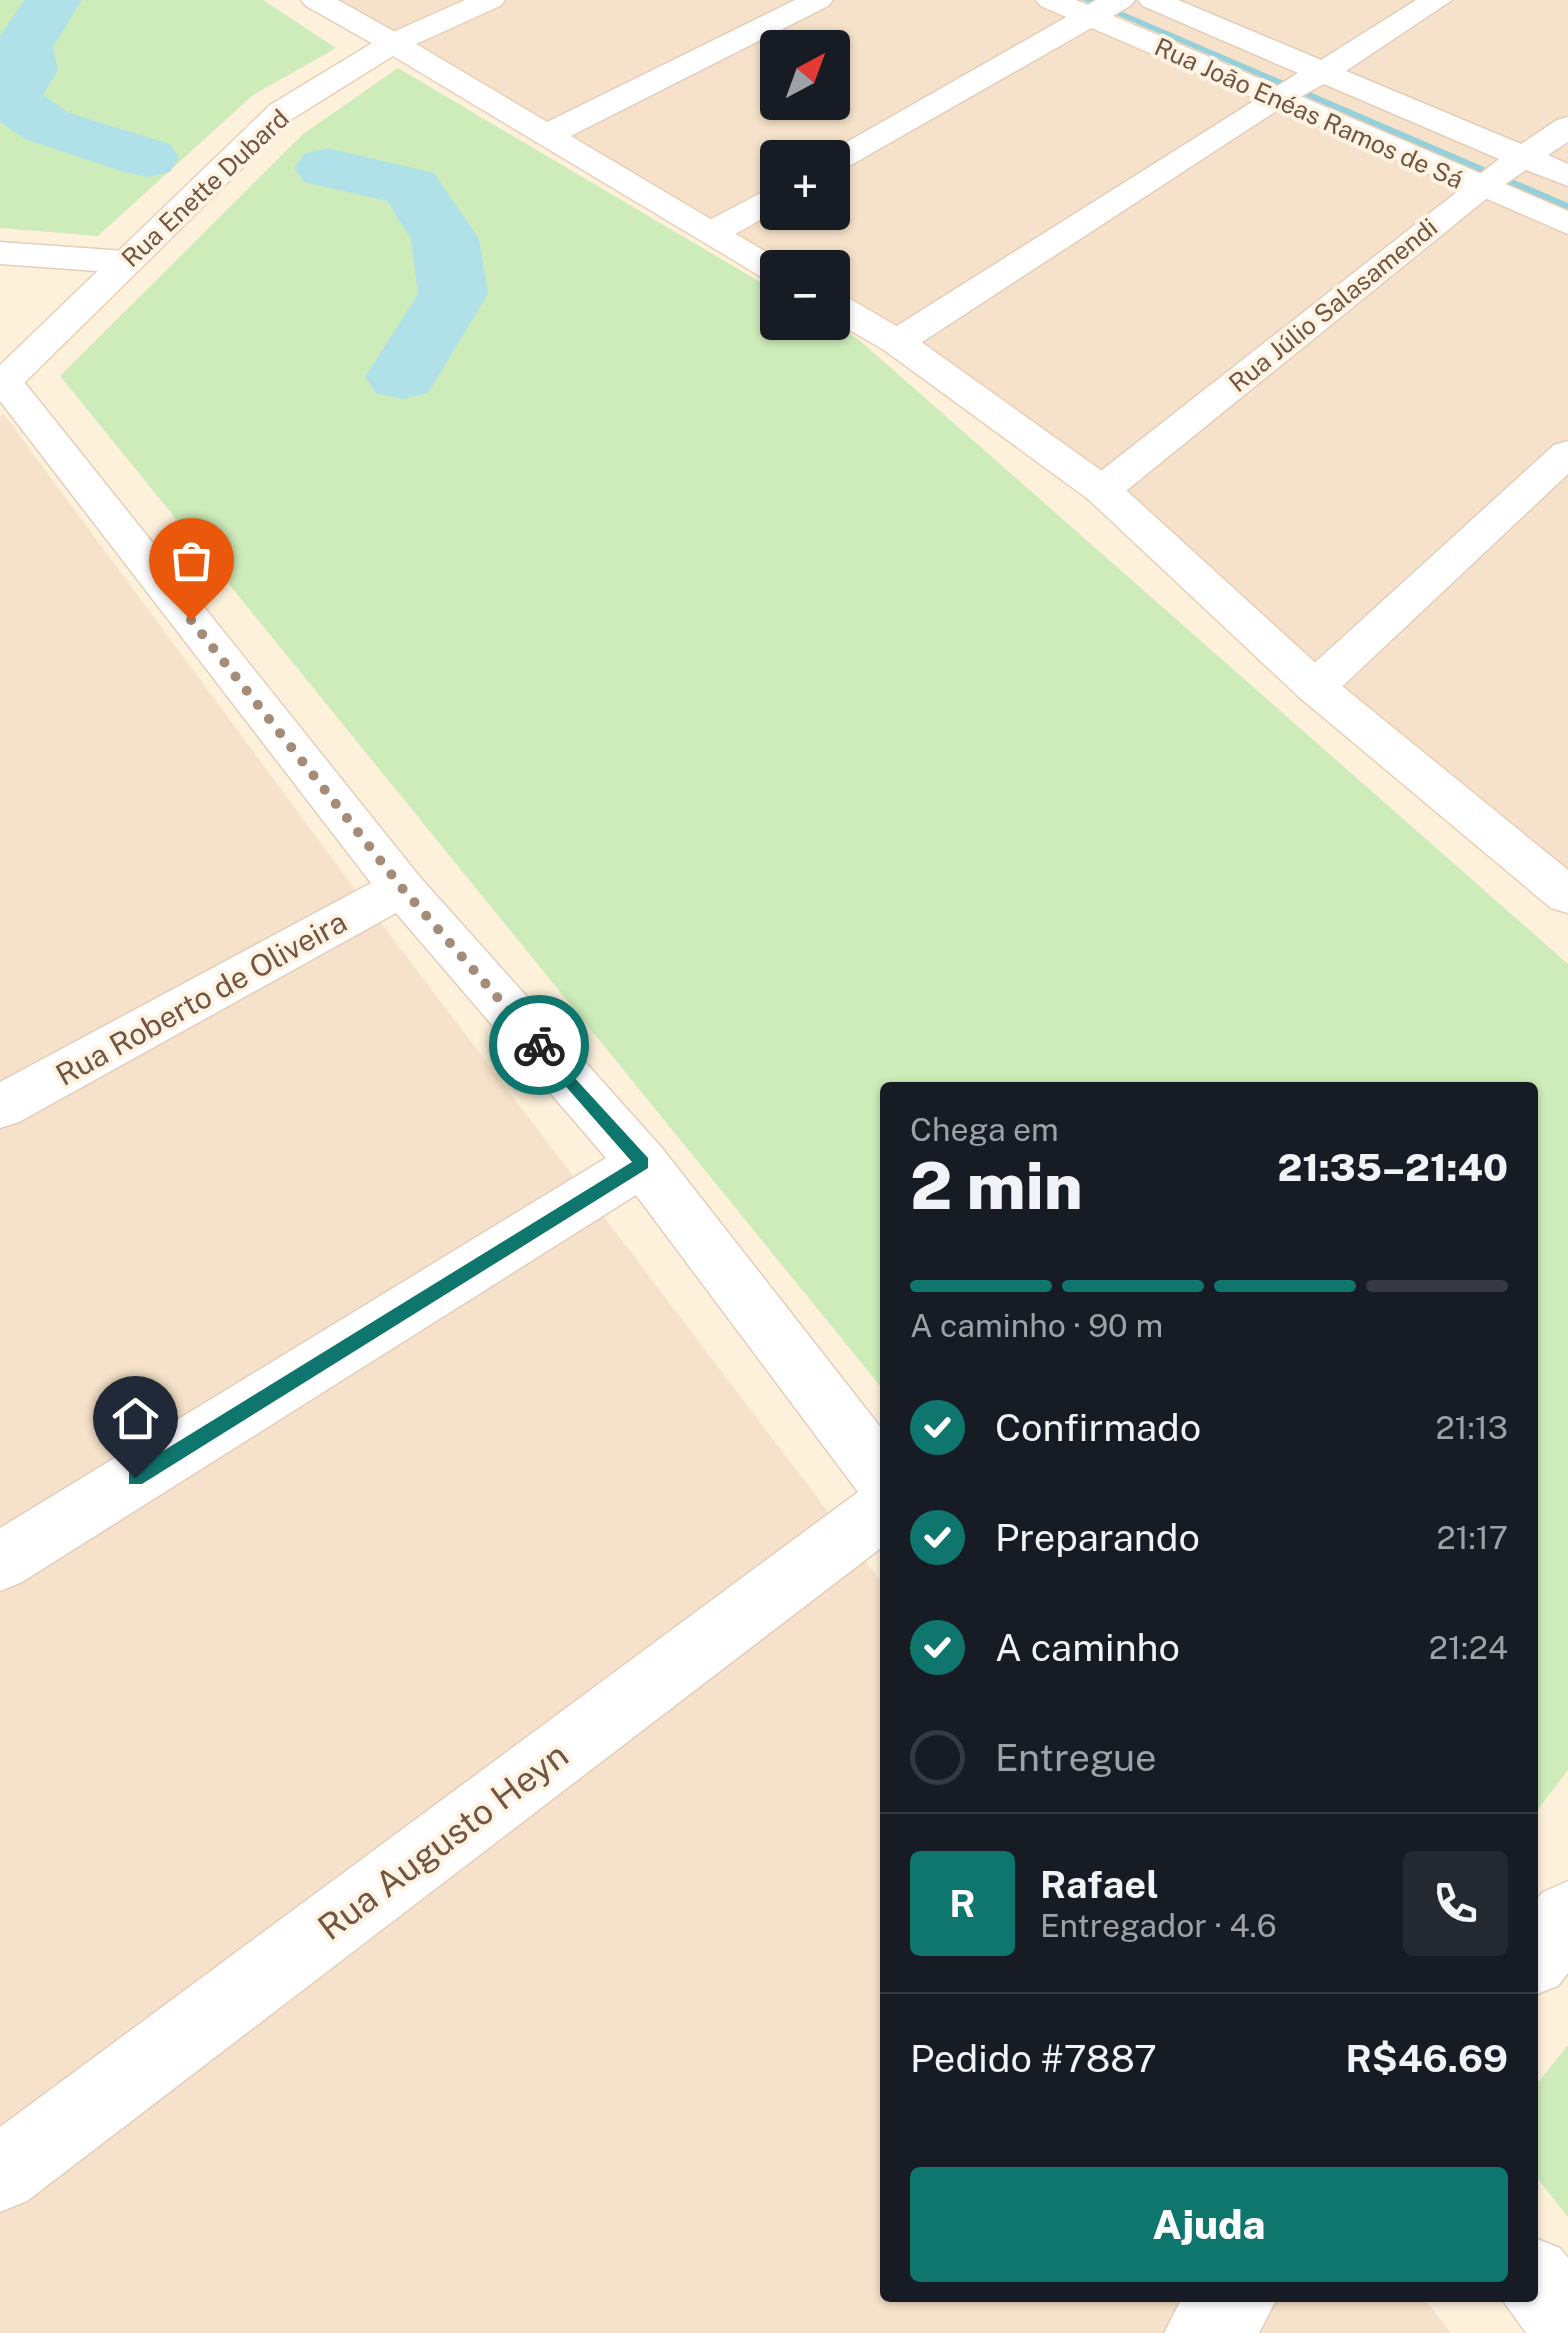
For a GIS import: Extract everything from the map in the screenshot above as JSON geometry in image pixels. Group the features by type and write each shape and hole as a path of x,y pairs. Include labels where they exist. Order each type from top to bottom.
{"street":[{"path":"316,0 760,260"},
{"name":"Rua Enette Dubard","path":"1,382 282,112 393,43 490,0"},
{"path":"547,134 818,0"},
{"name":"Rua João Enéas Ramos de Sá","path":"1051,0 1280,95 1502,173 1568,176"},
{"path":"850,152 1120,0"},
{"name":"Rua João Enéas Ramos de Sá","path":"1153,0 1318,75 1502,173 1568,224"},
{"path":"896,342 1280,95 1438,0"},
{"name":"Rua Júlio Salasamendi","path":"1102,490 1502,173 1568,126"},
{"path":"712,232 760,204"},
{"path":"0,253 126,262"},
{"path":"850,315 896,342 1102,490 1315,687 1568,896"},
{"path":"1,382 402,888 643,1163 880,1473"},
{"path":"1315,687 1568,453"},
{"name":"Rua Roberto de Oliveira","path":"0,1107 402,888"},
{"path":"0,1562 643,1163"},
{"name":"Rua Augusto Heyn","path":"0,2174 880,1512"},
{"path":"1538,1953 1568,1917"},
{"path":"1538,2284 1568,2322"},
{"path":"1204,2333 1233,2302"}],"shaded area":[{"path":"316,0 1568,0 1568,896 1102,490 850,316 850,250 760,250 760,258"},
{"path":"3,413 343,873 880,1580 880,2302 1427,2302 1451,2333 0,2333"}],"green space":[{"path":"0,0 263,0 336,48 253,95 98,236 0,228"},
{"path":"398,68 760,282 760,340 850,340 850,335 858,339 1568,964 1568,1770 1538,1809 1538,1082 880,1082 880,1386 60,376 303,134"},
{"path":"1568,2045 1568,2217 1538,2179 1538,2082"}],"waterway":[{"path":"53,0 23,47 28,70 9,100 47,126 147,158"},
{"path":"1087,0 1568,207"},
{"path":"327,168 411,187 445,239 453,294 402,377"}],"way so far":[{"path":"191,620 402,888 539,1045"}],"route":[{"path":"135,1478 643,1163 539,1045"}]}
